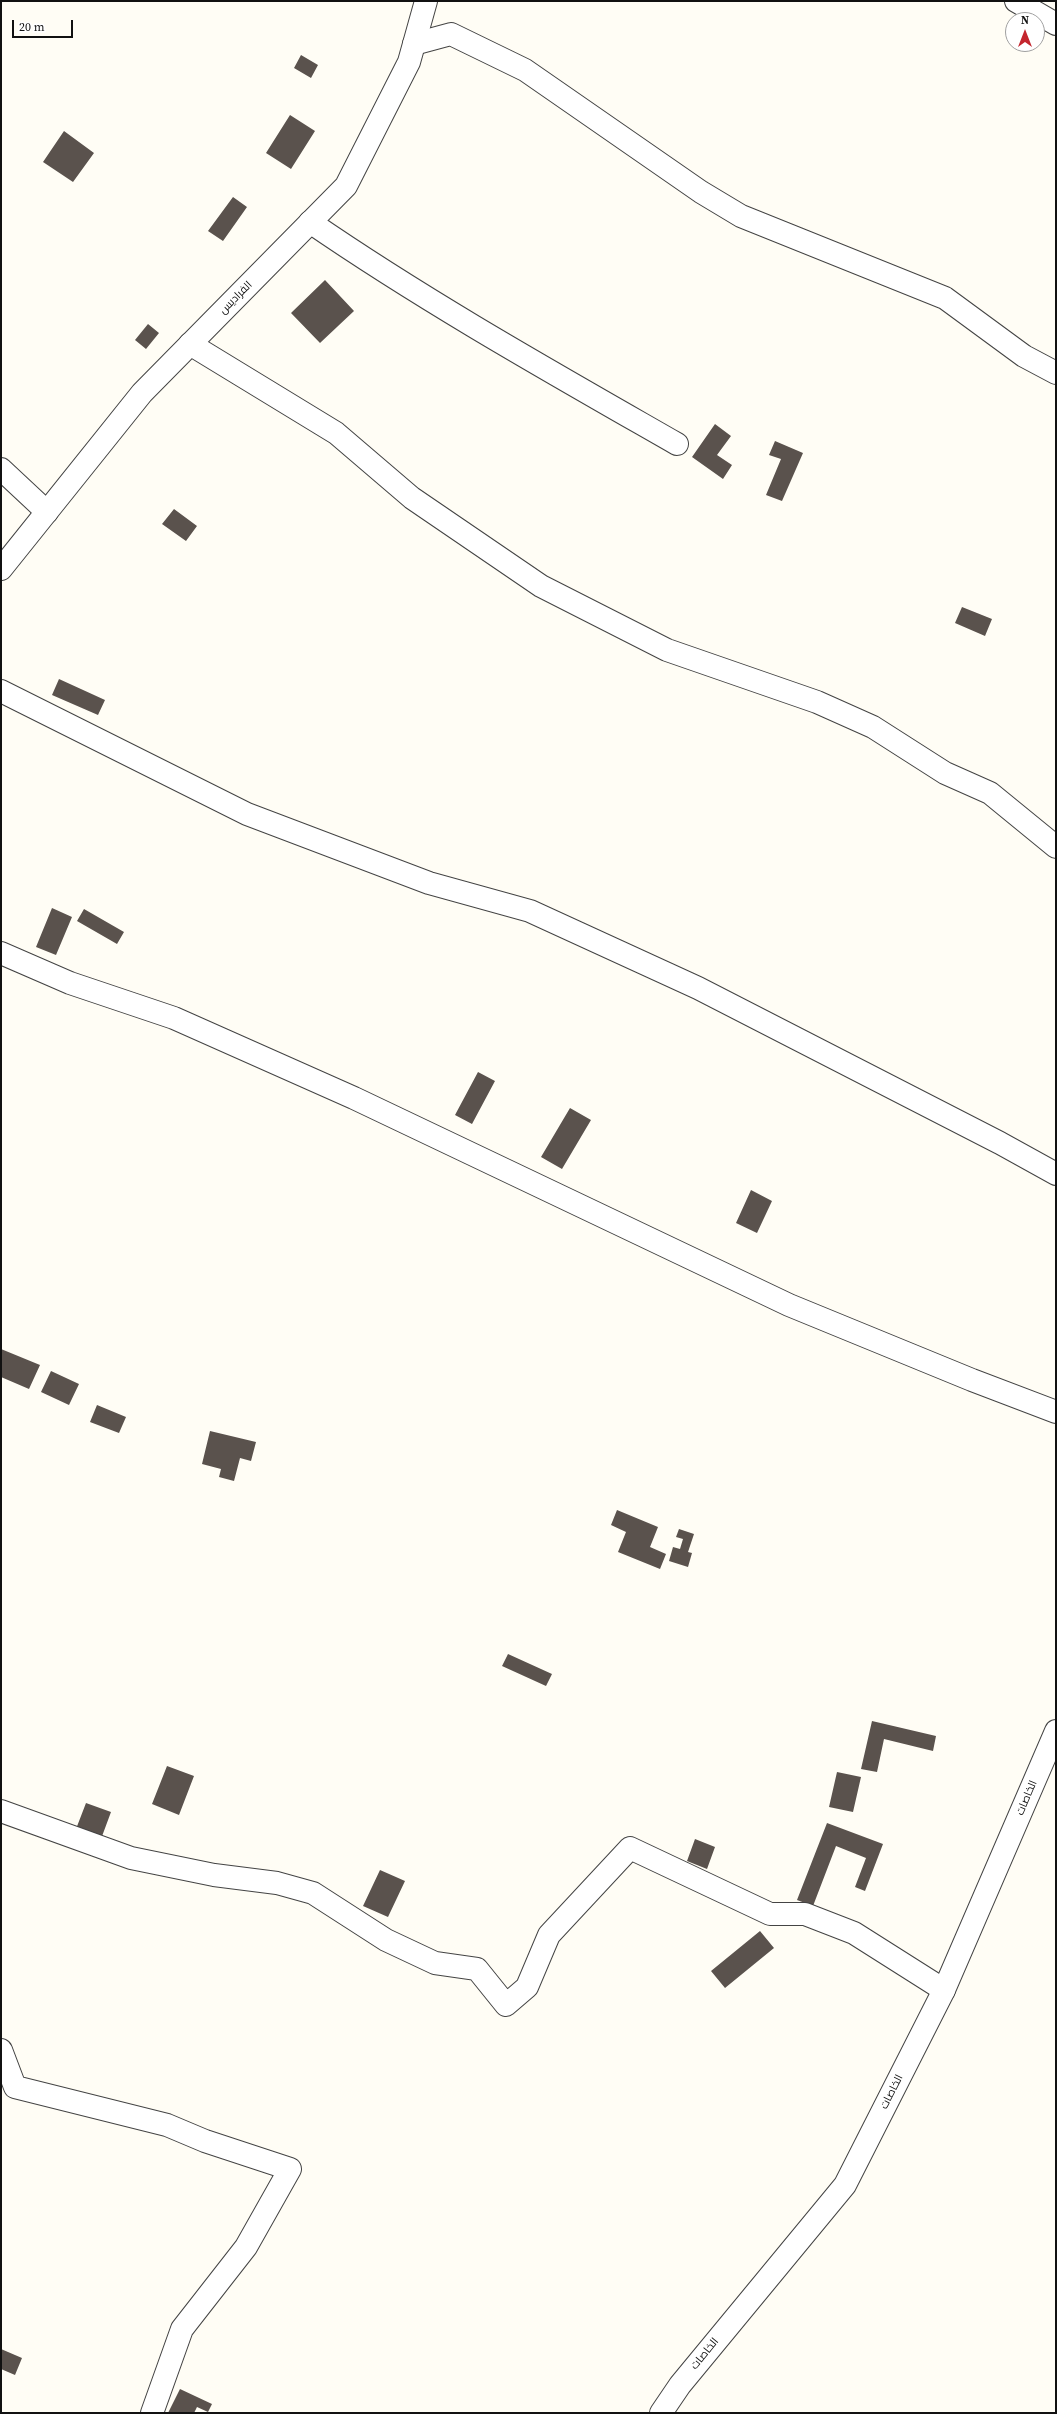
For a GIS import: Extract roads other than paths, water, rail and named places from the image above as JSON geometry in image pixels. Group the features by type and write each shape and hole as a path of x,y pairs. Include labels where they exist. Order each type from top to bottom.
{"street":[{"name":"الفراديس","path":"1,570 142,393 346,186 409,62 426,1"},
{"path":"1016,1 1056,24"},
{"path":"414,44 451,34 525,70 701,192 741,216 945,298 1024,356 1056,373"},
{"path":"310,222 362,257 481,331 677,444"},
{"path":"190,344 336,433 412,498 541,586 667,650 817,702 873,727 945,773 990,793 1056,847"},
{"path":"1,469 46,512"},
{"path":"1,691 247,814 429,883 530,911 698,988 1000,1142 1056,1174"},
{"path":"1,953 70,982 174,1018 361,1101 789,1305 972,1380 1056,1412"},
{"name":"الخاصات","path":"661,2413 684,2379 845,2186 944,1990 1056,1731"},
{"path":"1,1812 131,1858 214,1875 277,1883 313,1893 386,1940 435,1963 477,1969 506,2005 527,1987 549,1935 630,1848 770,1914 805,1914 854,1933 944,1990"},
{"path":"1,2050 15,2087 167,2125 205,2141 290,2169 246,2247 182,2329 152,2413"}]}
